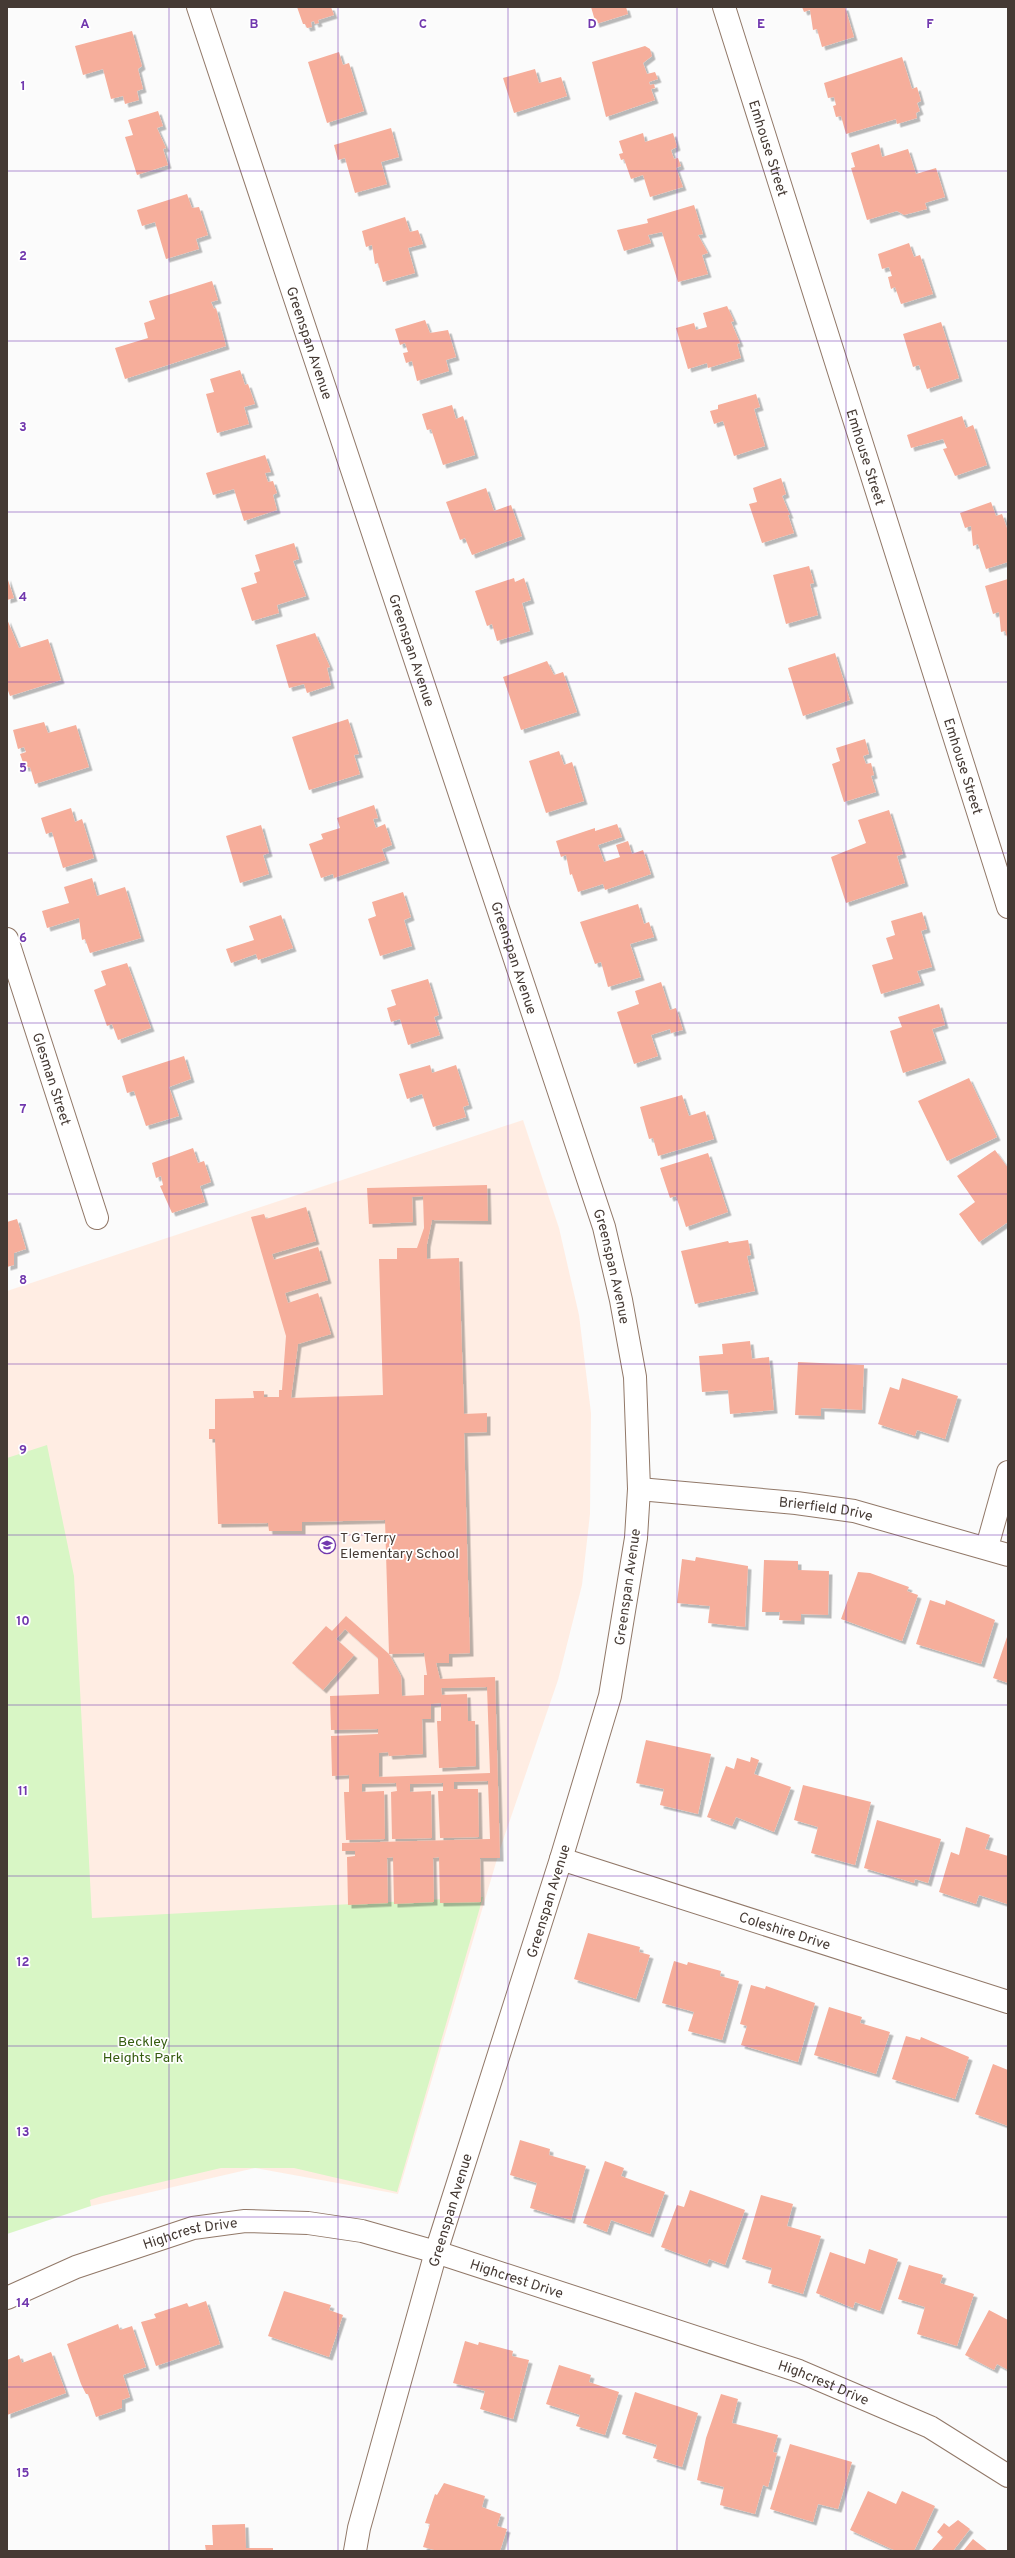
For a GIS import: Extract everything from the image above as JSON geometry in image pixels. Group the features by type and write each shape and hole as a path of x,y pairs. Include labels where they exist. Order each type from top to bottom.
{"street":[{"name":"Greenspan Avenue","path":"198,7 604,1227 621,1300 635,1377 639,1489 636,1538 610,1696 561,1859 436,2252 359,2528 355,2551"},
{"name":"Emhouse Street","path":"724,7 1008,907"},
{"name":"Glesman Street","path":"7,939 97,1218"},
{"path":"987,1547 1008,1472"},
{"name":"Brierfield Drive","path":"639,1489 796,1503 854,1511 987,1547 1008,1555"},
{"name":"Coleshire Drive","path":"561,1859 1008,2002"},
{"name":"Highcrest Drive","path":"7,2298 76,2267 144,2243 194,2228 245,2221 308,2222 354,2230 436,2252 799,2371 930,2427 1008,2476"}],"shaded area":[{"name":"T G Terry Elementary School","path":"523,1120 559,1228 579,1315 591,1413 590,1514 582,1585 558,1680 500,1849 398,2194 255,2168 91,2206 7,1947 7,1291"}],"green space":[{"name":"Beckley Heights Park","path":"47,1445 74,1576 92,1918 483,1897 397,2192 294,2168 221,2168 102,2196 90,2200 91,2206 7,2234 7,1458"}],"building":[{"path":"297,7 331,7 334,15 318,20 319,23 315,24 314,21 311,22 312,27 307,28 305,24 303,24"},
{"path":"591,7 626,7 628,14 596,24"},
{"path":"802,7 845,7 854,37 822,47 817,29 813,30 810,10 804,12"},
{"path":"132,31 142,66 138,69 143,89 137,91 139,100 125,104 123,96 111,99 103,69 83,75 75,46"},
{"path":"645,46 650,49 652,56 643,63 647,74 655,72 658,79 649,82 650,85 654,84 655,88 651,89 655,100 606,117 592,62"},
{"path":"339,52 343,65 349,63 364,111 327,123 308,62"},
{"path":"902,57 912,89 917,87 921,101 917,103 920,111 916,113 917,118 897,124 896,119 846,134 841,116 836,117 833,106 836,105 834,97 828,98 824,83"},
{"path":"535,69 539,83 561,77 567,96 514,113 503,78"},
{"path":"158,111 163,126 157,128 166,148 163,149 168,165 137,175 125,137 133,135 128,120"},
{"path":"391,128 399,157 381,162 387,184 355,193 345,158 338,160 334,145"},
{"path":"643,133 645,142 673,133 677,147 671,150 674,159 678,158 681,166 676,168 683,187 650,197 643,175 631,179 624,159 621,160 619,154 623,153 619,141"},
{"path":"879,144 882,157 908,149 916,174 936,168 945,197 925,203 927,209 904,215 897,211 867,220 851,168 855,167 851,153"},
{"path":"187,194 192,208 199,207 208,235 196,239 199,249 166,259 155,222 142,226 137,210"},
{"path":"694,205 703,234 698,235 708,253 702,255 708,274 678,282 662,232 648,235 651,243 624,251 617,230 648,223 647,219"},
{"path":"405,217 410,232 418,230 423,244 408,248 415,273 383,282 378,263 375,264 372,245 366,247 362,231"},
{"path":"909,243 914,257 920,255 933,294 901,304 895,287 891,289 888,277 892,276 889,267 882,269 878,254"},
{"path":"212,281 218,300 211,302 214,309 216,308 226,346 125,379 115,348 148,338 144,323 155,319 149,301"},
{"path":"727,306 734,321 731,322 740,343 737,344 741,358 708,368 707,363 688,369 676,328 694,323 696,330 707,327 703,313"},
{"path":"425,320 430,333 448,330 456,357 446,360 449,371 417,381 412,361 406,363 403,353 408,352 405,343 400,345 395,329"},
{"path":"941,322 959,378 927,389 919,365 913,367 903,334"},
{"path":"240,370 245,385 248,384 255,404 244,407 249,424 217,433 206,394 214,392 210,379"},
{"path":"756,394 760,407 754,409 765,446 734,456 723,421 714,424 710,411 718,409 718,405"},
{"path":"452,405 456,419 463,416 475,455 443,465 431,429 427,430 422,414"},
{"path":"962,416 966,428 973,425 987,465 955,476 943,449 947,448 943,439 911,448 907,435"},
{"path":"265,455 271,472 265,473 268,482 273,481 277,493 273,495 277,510 244,521 234,489 213,495 206,473"},
{"path":"781,478 786,494 782,496 790,515 788,515 794,533 762,543 749,504 757,502 753,488"},
{"path":"486,488 494,511 511,505 522,536 472,555 465,538 460,540 446,502"},
{"path":"991,502 996,516 1002,514 1008,531 1008,562 986,569 978,544 973,546 971,526 965,528 960,513"},
{"path":"294,543 299,559 293,561 306,596 277,605 279,613 252,621 241,588 257,583 254,573 260,571 255,555"},
{"path":"809,566 814,583 810,584 818,615 786,624 773,575"},
{"path":"7,577 14,598 7,600"},
{"path":"514,578 515,582 524,578 531,600 522,603 530,631 497,641 492,624 487,626 475,591"},
{"path":"1008,579 1008,640 1005,631 1001,632 999,612 993,614 985,586"},
{"path":"7,619 19,648 48,639 61,680 10,696 7,688"},
{"path":"315,633 330,667 327,668 331,685 307,693 304,684 289,688 276,645"},
{"path":"835,653 850,700 803,716 788,668"},
{"path":"547,661 554,675 563,672 577,712 521,730 503,677"},
{"path":"348,719 359,754 354,755 360,774 309,790 292,737"},
{"path":"44,722 48,733 76,725 89,767 35,784 30,767 25,768 20,754 26,752 24,747 18,749 13,730"},
{"path":"865,739 869,754 863,756 866,764 871,763 874,775 871,776 876,792 844,802 832,764 840,761 836,748"},
{"path":"559,751 564,765 572,762 584,801 546,813 529,761"},
{"path":"374,805 378,818 373,819 376,828 385,824 392,845 382,849 386,860 334,878 333,874 321,878 309,844 323,839 321,834 340,828 337,818"},
{"path":"71,808 75,822 82,819 94,858 63,868 52,832 46,834 41,818"},
{"path":"889,810 903,854 897,856 905,883 846,903 831,857 866,843 858,820"},
{"path":"617,824 622,837 598,845 604,862 620,857 616,845 628,841 632,854 643,850 651,874 605,890 603,884 578,892 572,874 570,875 566,855 561,857 556,841 595,828 595,831"},
{"path":"261,825 269,853 263,855 269,874 240,883 226,836"},
{"path":"92,878 97,896 125,887 141,938 90,953 85,939 82,940 79,918 47,928 42,911 69,903 64,887"},
{"path":"403,892 411,917 404,920 412,946 380,956 368,919 376,916 372,902"},
{"path":"638,904 644,924 649,922 654,937 630,944 641,977 608,987 601,962 595,964 580,922"},
{"path":"922,912 927,929 921,931 932,967 917,971 921,982 881,994 872,965 893,959 886,938 895,935 891,921"},
{"path":"281,915 293,948 258,960 256,954 231,963 226,949 254,940 249,926"},
{"path":"127,963 151,1028 118,1040 112,1024 107,1026 94,990 106,985 101,971"},
{"path":"428,979 439,1015 434,1017 440,1035 408,1045 400,1019 391,1022 387,1008 396,1005 391,990"},
{"path":"661,982 670,1010 676,1008 683,1030 671,1033 670,1029 651,1035 658,1056 634,1064 617,1012 639,1004 635,991"},
{"path":"939,1004 945,1025 932,1029 943,1060 903,1073 890,1031 902,1027 898,1017"},
{"path":"184,1056 191,1079 169,1087 179,1116 146,1126 134,1091 127,1093 122,1076"},
{"path":"430,1065 432,1073 456,1065 469,1105 463,1107 466,1117 433,1127 422,1094 407,1099 399,1074"},
{"path":"969,1078 997,1137 947,1161 918,1101"},
{"path":"682,1095 689,1116 705,1111 714,1139 658,1156 653,1138 649,1139 640,1107"},
{"path":"193,1148 198,1163 204,1161 211,1182 200,1186 205,1202 172,1213 160,1186 163,1185 161,1176 156,1178 152,1163"},
{"path":"995,1150 1008,1168 1008,1222 979,1242 959,1214 975,1202 957,1176"},
{"path":"708,1153 728,1212 686,1227 676,1196 670,1198 660,1168"},
{"path":"487,1185 488,1221 432,1220 427,1244 427,1259 459,1258 464,1414 487,1413 487,1432 464,1433 470,1653 449,1654 449,1663 436,1663 440,1679 495,1677 500,1858 480,1858 481,1902 440,1903 439,1857 433,1858 434,1902 394,1904 393,1857 387,1858 388,1903 348,1905 347,1857 355,1856 355,1851 342,1851 342,1843 490,1839 488,1781 454,1782 454,1789 478,1789 479,1837 440,1838 438,1791 443,1791 443,1783 410,1784 410,1792 431,1791 432,1838 392,1839 391,1792 397,1791 396,1783 362,1784 362,1792 384,1791 385,1839 346,1840 344,1792 349,1792 349,1775 332,1776 331,1736 378,1734 378,1729 331,1730 330,1696 379,1694 378,1658 345,1629 336,1639 354,1655 323,1690 292,1663 326,1626 332,1631 346,1616 389,1654 385,1520 302,1522 302,1531 269,1531 268,1523 218,1524 215,1439 209,1439 209,1429 215,1429 215,1399 254,1398 253,1391 264,1391 264,1397 279,1397 279,1390 282,1390 286,1336 251,1217 264,1214 266,1219 306,1207 316,1241 272,1254 274,1260 318,1247 328,1280 285,1293 288,1303 318,1293 331,1334 298,1344 291,1398 383,1395 379,1259 397,1259 397,1248 417,1248 424,1228 423,1196 412,1197 413,1222 369,1224 367,1188","holes":["424,1653 427,1675 424,1675 424,1695 402,1696 401,1676 389,1654","487,1687 490,1773 379,1777 379,1753 388,1752 389,1756 423,1754 422,1719 431,1719 431,1704 441,1703 441,1721 437,1721 439,1768 476,1766 475,1721 468,1721 467,1694 442,1695 441,1688"]},
{"path":"17,1219 26,1249 14,1253 14,1265 7,1267 7,1222"},
{"path":"748,1240 751,1255 747,1256 755,1291 695,1304 681,1251 728,1241 729,1243"},
{"path":"750,1341 752,1359 769,1357 774,1410 730,1414 728,1390 702,1392 699,1356 723,1354 722,1344"},
{"path":"798,1362 864,1365 862,1410 821,1408 821,1416 795,1415"},
{"path":"902,1378 958,1396 945,1439 917,1430 915,1436 878,1424 890,1387 899,1390"},
{"path":"696,1557 748,1566 745,1627 708,1623 710,1606 677,1603 682,1559 695,1561"},
{"path":"764,1560 798,1561 798,1570 829,1571 828,1615 801,1614 801,1621 779,1620 780,1612 762,1612"},
{"path":"858,1572 870,1573 909,1587 907,1591 918,1595 902,1641 841,1619"},
{"path":"930,1600 945,1605 946,1600 995,1620 981,1664 916,1644"},
{"path":"1008,1634 1008,1683 993,1678"},
{"path":"646,1740 711,1754 698,1814 660,1805 664,1789 636,1783"},
{"path":"751,1757 759,1760 754,1774 791,1787 774,1832 736,1817 732,1826 707,1817 726,1766 734,1769 737,1758 750,1762"},
{"path":"803,1785 871,1802 855,1865 811,1853 818,1827 794,1820"},
{"path":"877,1820 941,1839 928,1883 915,1879 914,1883 864,1868"},
{"path":"966,1827 990,1835 985,1849 1008,1856 1007,1904 979,1895 976,1904 939,1892 951,1852 959,1855"},
{"path":"588,1933 640,1947 639,1952 650,1955 636,1999 574,1979"},
{"path":"674,1961 687,1965 688,1962 721,1971 720,1976 739,1981 722,2040 688,2031 694,2012 662,2003"},
{"path":"751,1985 765,1989 766,1986 815,2003 798,2062 741,2045 747,2026 740,2024"},
{"path":"829,2007 862,2017 860,2023 890,2032 876,2074 814,2055"},
{"path":"906,2036 920,2040 921,2037 969,2057 955,2099 892,2079"},
{"path":"993,2064 1008,2070 1008,2126 975,2114"},
{"path":"520,2140 550,2149 549,2155 586,2166 571,2220 530,2208 537,2183 510,2175"},
{"path":"605,2161 624,2168 621,2176 665,2192 650,2234 611,2220 607,2232 583,2223"},
{"path":"690,2190 745,2210 725,2265 709,2259 707,2264 661,2247 677,2205 684,2207"},
{"path":"761,2195 793,2204 787,2226 821,2236 803,2294 768,2283 772,2268 742,2259"},
{"path":"869,2249 898,2259 880,2311 855,2302 853,2308 816,2293 830,2252 865,2264"},
{"path":"909,2265 943,2275 940,2283 974,2294 957,2346 917,2334 925,2307 898,2299"},
{"path":"284,2291 331,2305 329,2310 343,2315 329,2357 268,2336"},
{"path":"206,2301 220,2344 156,2366 141,2322 156,2318 154,2314 187,2303 189,2307"},
{"path":"989,2310 1008,2320 1008,2370 997,2364 994,2370 965,2355"},
{"path":"118,2324 120,2330 132,2326 146,2367 123,2375 130,2397 122,2400 122,2408 96,2417 88,2394 86,2394 81,2384 67,2344"},
{"path":"465,2341 478,2345 479,2342 513,2351 512,2356 529,2360 513,2419 480,2409 485,2391 453,2383"},
{"path":"51,2352 66,2393 7,2415 7,2360 19,2355 22,2363"},
{"path":"559,2365 591,2375 589,2382 619,2392 605,2435 576,2426 580,2415 546,2404"},
{"path":"635,2392 698,2413 682,2467 653,2458 657,2445 622,2434"},
{"path":"721,2394 738,2399 732,2423 778,2435 773,2452 777,2453 768,2487 763,2485 755,2514 720,2505 724,2487 697,2480 706,2438"},
{"path":"790,2444 852,2462 838,2509 818,2504 813,2522 770,2509"},
{"path":"444,2483 485,2496 482,2507 501,2514 497,2526 507,2529 500,2551 438,2551 423,2547 430,2524 425,2523 435,2494 437,2495"},
{"path":"868,2491 896,2504 902,2491 935,2506 914,2551 896,2551 850,2530"},
{"path":"958,2520 970,2529 953,2551 931,2551 943,2537 937,2532 944,2523 949,2527"},
{"path":"245,2524 246,2548 273,2548 273,2551 206,2551 205,2545 213,2545 212,2525"},
{"path":"973,2539 988,2551 963,2551"}],"place":[{"name":"T G Terry Elementary School","path":"327,1545"}]}
